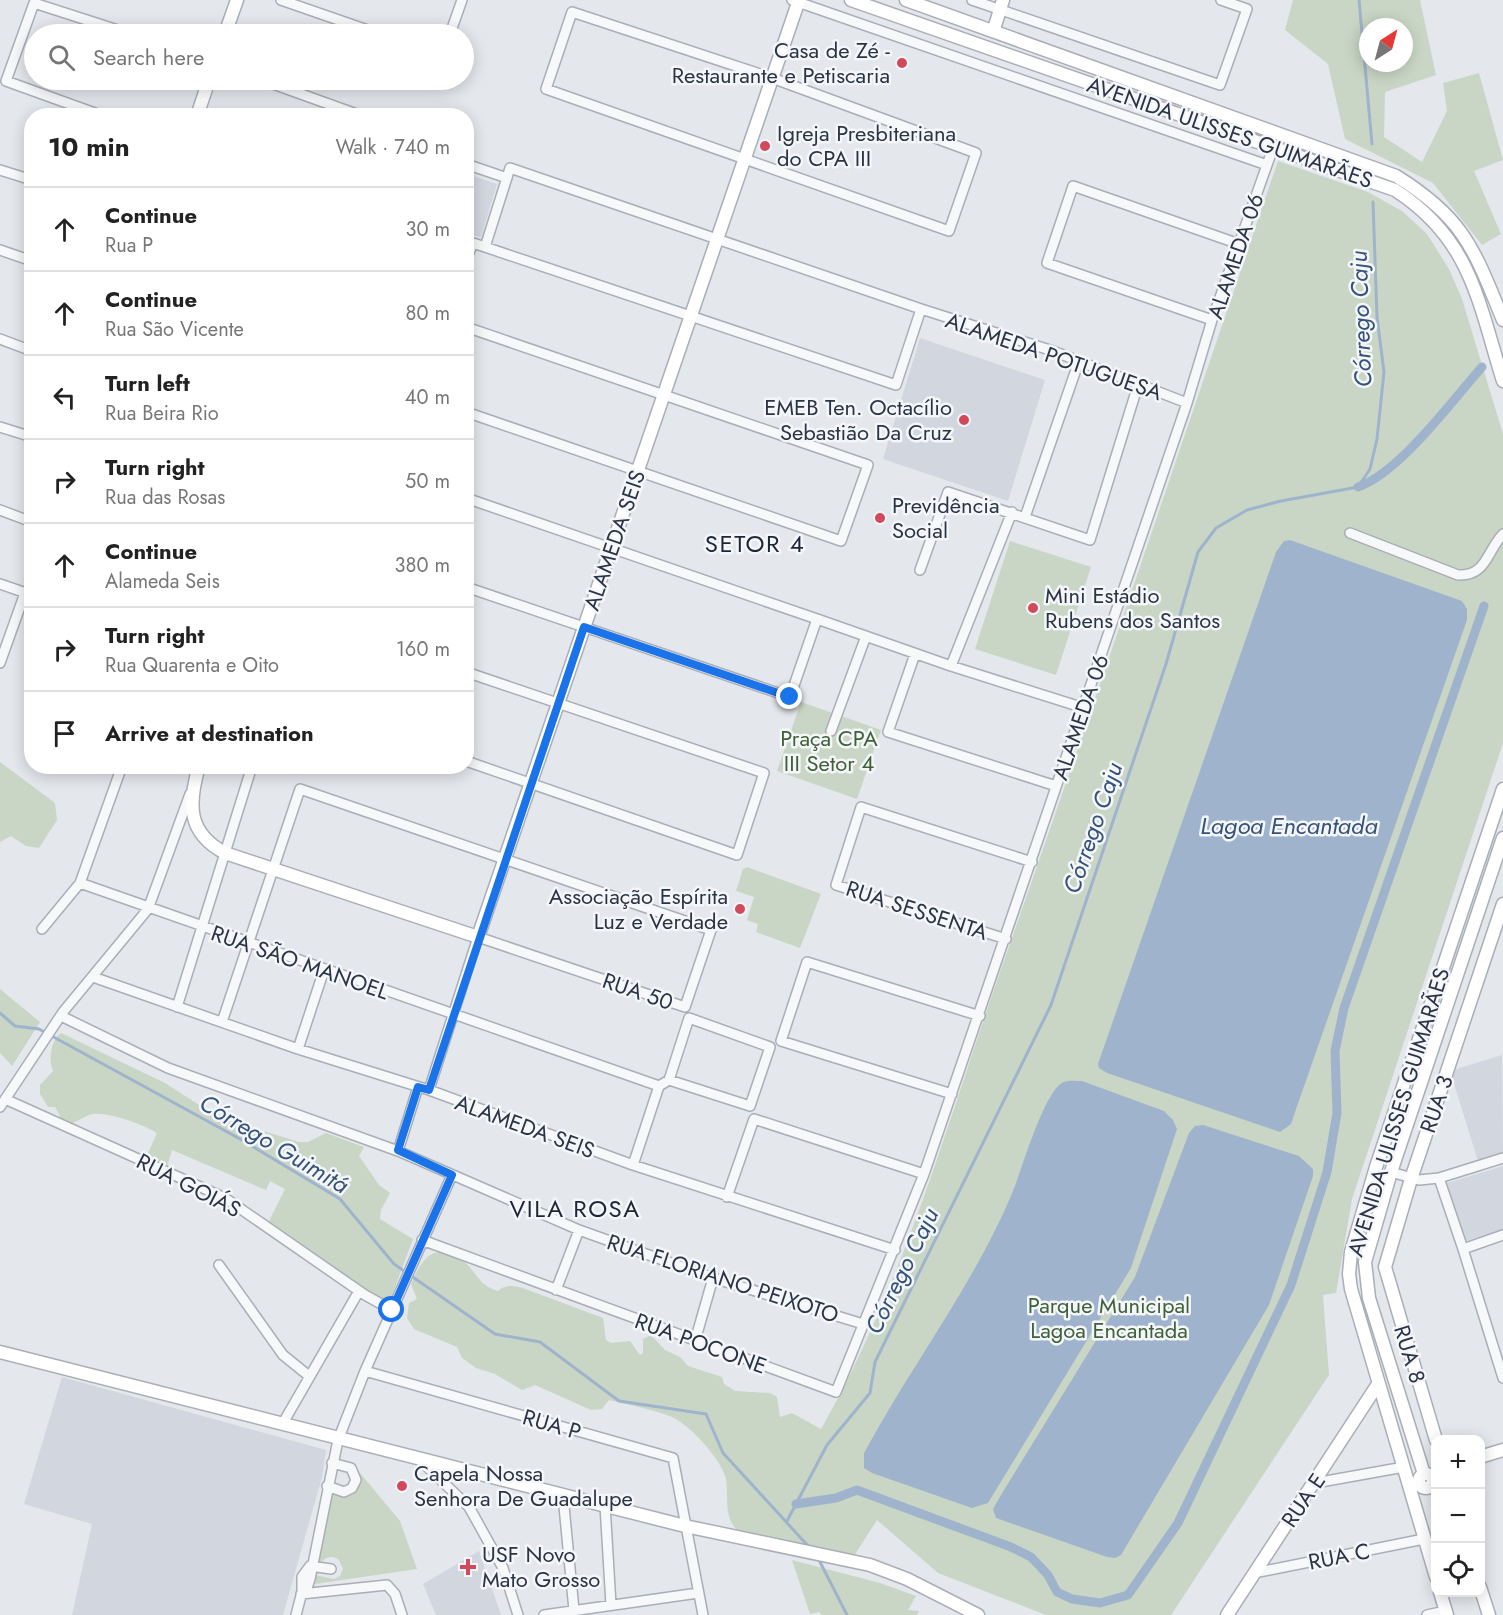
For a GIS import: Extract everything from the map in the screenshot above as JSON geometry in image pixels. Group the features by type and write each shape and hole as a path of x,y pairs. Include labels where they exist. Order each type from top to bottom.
{"main road":[{"path":"229,24 237,0"},
{"name":"AVENIDA ULISSES GUIMARÃES","path":"851,0 1273,148 1376,181 1395,190 1417,204 1447,236 1474,285 1499,352 1502,377"},
{"name":"AVENIDA ULISSES GUIMARÃES","path":"906,0 1376,166 1420,191 1460,228 1483,271 1503,320"},
{"name":"ALAMEDA SEIS","path":"478,937 772,78 796,1"},
{"path":"994,30 1002,5"},
{"path":"200,108 206,90"},
{"path":"1376,166 1376,181"},
{"path":"197,774 191,792 194,817 198,829 209,844 225,853 478,937"},
{"name":"AVENIDA ULISSES GUIMARÃES","path":"1424,1478 1404,1467 1378,1384 1349,1275 1351,1252 1376,1167 1503,789"},
{"name":"AVENIDA ULISSES GUIMARÃES","path":"1431,1561 1424,1539 1424,1478 1365,1279 1367,1250 1503,838"},
{"path":"1497,940 1503,904"},
{"name":"RUA 3","path":"1385,1268 1411,1179 1497,940"},
{"path":"1376,1167 1392,1172"},
{"name":"RUA 8","path":"1385,1268 1435,1435"},
{"path":"0,1352 283,1423 338,1440 685,1526 842,1558 907,1579 978,1615"},
{"name":"RUA E","path":"1227,1615 1378,1384"},
{"path":"1485,1455 1503,1450"},
{"path":"1441,1597 1446,1613"},
{"path":"1483,1597 1489,1615"}],"street":[{"path":"281,0 350,24"},
{"path":"454,24 462,0"},
{"path":"972,0 1002,5 1220,85 1246,9 1221,0"},
{"path":"796,1 1267,165"},
{"path":"26,24 34,3 99,24"},
{"path":"572,12 772,78 976,153 949,231 546,89 572,12"},
{"path":"24,31 6,81 24,87"},
{"path":"31,90 82,108"},
{"path":"290,90 340,108"},
{"name":"ALAMEDA 06","path":"896,1250 980,1016 1187,402 1212,320 1273,148"},
{"path":"474,167 507,178 485,247"},
{"name":"ALAMEDA POTUGUESA","path":"507,178 510,168 1079,361 1187,402"},
{"path":"0,170 24,178"},
{"path":"1212,320 1047,263 1073,186 1239,244"},
{"path":"474,244 896,385 921,309"},
{"path":"0,250 24,258"},
{"path":"474,330 868,465 841,541 474,415"},
{"path":"0,339 24,348"},
{"path":"1025,517 1079,361"},
{"path":"920,570 948,492 1090,540 1138,385"},
{"path":"0,427 24,435"},
{"path":"474,501 915,654 1084,708"},
{"path":"0,510 24,519"},
{"path":"951,666 1012,512"},
{"path":"1350,532 1458,575 1471,575 1482,568 1491,549 1503,534"},
{"path":"0,584 24,593"},
{"path":"474,590 790,697 817,619"},
{"path":"0,663 24,604"},
{"path":"831,730 866,636"},
{"path":"915,654 888,732 1056,786"},
{"path":"474,675 764,774 737,855 474,764"},
{"path":"42,929 80,883 119,774"},
{"path":"177,1007 250,774"},
{"path":"222,1022 300,789 504,859"},
{"path":"3,1103 61,1016 148,909 191,792"},
{"name":"RUA SESSENTA","path":"1006,939 836,885 861,807 1032,862"},
{"name":"RUA 50","path":"478,937 685,1007 711,930 504,859"},
{"name":"RUA SÃO MANOEL","path":"80,883 148,909 659,1086"},
{"name":"ALAMEDA SEIS","path":"478,937 429,1090 633,1165 896,1250"},
{"path":"952,1094 781,1041 807,962 980,1016"},
{"path":"298,1049 324,970"},
{"path":"93,977 298,1049 429,1090"},
{"name":"RUA FLORIANO PEIXOTO","path":"61,1016 168,1068 398,1150 579,1230 713,1278 863,1324"},
{"path":"633,1165 659,1086 669,1080 689,1018 770,1047 750,1106 669,1080"},
{"path":"398,1150 418,1087"},
{"name":"RUA GOIÁS","path":"3,1103 225,1198 359,1291 392,1310"},
{"path":"727,1197 754,1119 924,1174"},
{"path":"1392,1172 1411,1179 1439,1178 1503,1158"},
{"path":"296,1615 302,1593 302,1577 310,1566 338,1440 365,1371 452,1175"},
{"path":"1439,1178 1503,1378"},
{"path":"556,1290 579,1230"},
{"path":"1463,1249 1503,1235"},
{"name":"RUA POCONE","path":"422,1240 836,1392 896,1250"},
{"path":"219,1265 283,1355 309,1376"},
{"path":"694,1341 713,1278"},
{"path":"283,1423 359,1291"},
{"name":"RUA P","path":"365,1371 673,1458 685,1526"},
{"path":"421,1461 469,1507 503,1568 518,1615"},
{"path":"327,1486 344,1492 352,1488 356,1480 351,1468 332,1463"},
{"path":"1315,1483 1404,1467"},
{"path":"563,1496 574,1610"},
{"path":"605,1505 611,1605"},
{"path":"685,1526 703,1615"},
{"name":"RUA C","path":"1254,1573 1424,1539"},
{"path":"310,1566 331,1569"},
{"path":"302,1593 387,1585 395,1594 402,1615"},
{"path":"544,1615 698,1593"},
{"path":"622,1604 623,1615"},
{"path":"1427,1615 1446,1613"}],"shaded area":[{"path":"474,176 497,184 481,237 474,236"},
{"name":"EMEB Ten. Octacílio Sebastião Da Cruz","path":"920,338 1045,380 1008,501 883,459"},
{"path":"1502,1055 1503,1153 1478,1161 1450,1071"},
{"path":"1503,1166 1503,1229 1465,1241 1447,1183"},
{"path":"62,1377 326,1450 322,1477 283,1615 72,1615 92,1524 24,1504"},
{"name":"USF Novo Mato Grosso","path":"479,1551 501,1615 436,1615 423,1584"}],"green space":[{"path":"1293,0 1420,0 1436,75 1385,92 1384,137 1422,162 1447,111 1443,83 1479,73 1503,160 1474,171 1501,234 1482,245 1433,183 1345,139 1328,64 1285,30"},
{"name":"Parque Municipal Lagoa Encantada","path":"1278,161 1368,192 1402,211 1427,234 1449,269 1462,299 1503,434 1503,743 1352,1199 1336,1293 1323,1295 1329,1375 1171,1615 1046,1615 938,1573 877,1520 854,1556 738,1531 728,1513 726,1479 723,1471 712,1453 687,1427 672,1417 609,1400 602,1409 591,1410 535,1385 522,1390 495,1374 476,1368 462,1358 457,1347 414,1329 407,1318 409,1303 417,1299 411,1284 424,1260 430,1255 444,1252 453,1255 463,1261 485,1285 491,1288 498,1291 507,1286 523,1288 603,1318 606,1340 611,1343 630,1341 640,1355 643,1353 643,1339 651,1335 665,1350 680,1357 688,1366 722,1377 724,1384 735,1391 770,1393 777,1397 780,1417 792,1413 821,1429 876,1319 922,1204"},
{"name":"Mini Estádio Rubens dos Santos","path":"1010,541 1091,567 1056,675 975,649"},
{"name":"Praça CPA III Setor 4","path":"801,702 881,730 857,799 777,771"},
{"path":"0,762 55,803 57,820 39,848 26,846 11,836 0,842"},
{"path":"747,867 821,894 800,948 756,932 758,924 747,920 754,897 736,891 743,869"},
{"path":"0,989 40,1022 12,1066 0,1053"},
{"path":"61,1033 165,1083 218,1117 299,1142 308,1142 326,1133 364,1147 359,1156 379,1185 390,1193 381,1210 380,1219 413,1239 389,1303 361,1287 268,1223 285,1189 270,1181 266,1190 172,1150 166,1170 145,1160 157,1133 127,1120 100,1114 90,1115 72,1123 62,1120 55,1107 48,1107 40,1094 40,1085 53,1071 51,1050"},
{"path":"350,1461 400,1521 417,1569 315,1584 316,1581 311,1579 315,1575 334,1579 340,1576 343,1569 339,1560 332,1557 316,1566 330,1495 349,1491 354,1469"},
{"path":"792,1560 880,1583 916,1596 908,1610 919,1611 917,1615 822,1615 819,1612 810,1614"}],"water":[{"name":"Lagoa Encantada","path":"1290,540 1462,601 1467,609 1467,620 1291,1124 1280,1132 1107,1073 1099,1068 1098,1064 1276,552 1284,541"},
{"path":"1082,1081 1164,1111 1173,1120 1177,1129 1131,1268 988,1503 972,1508 872,1473 864,1468 864,1453 960,1294 995,1230 1049,1100 1056,1088 1064,1082"},
{"path":"1203,1125 1299,1156 1313,1169 1313,1176 1269,1305 1121,1555 1115,1558 1107,1557 996,1518 993,1509 1001,1495 1135,1277 1189,1133 1195,1126"}],"waterway":[{"name":"Córrego Caju","path":"1359,0 1372,144"},
{"name":"Córrego Caju","path":"787,1521 827,1445 870,1393 875,1362 1051,1005 1166,664 1198,552 1216,528 1247,510 1281,501 1358,487 1370,469 1377,439 1384,372 1377,317 1373,202"},
{"path":"1358,487 1374,479 1408,452 1482,367"},
{"path":"796,1504 836,1498 857,1490 1011,1547 1031,1557 1048,1575 1057,1592 1072,1599 1100,1603 1128,1595 1178,1523 1291,1285 1327,1172 1337,1113 1335,1051 1344,1008 1484,606"},
{"name":"Córrego Guimitá","path":"0,1013 15,1026 39,1029 242,1140 340,1199 394,1264 495,1334 540,1342 619,1401 706,1414 723,1453 810,1548"},
{"name":"Córrego Guimitá","path":"818,1558 847,1615"}],"place":[{"name":"Casa de Zé - Restaurante e Petiscaria","path":"902,63"},
{"name":"Igreja Presbiteriana do CPA III","path":"765,146"},
{"name":"EMEB Ten. Octacílio Sebastião Da Cruz","path":"964,420"},
{"name":"Previdência Social","path":"880,518"},
{"name":"Mini Estádio Rubens dos Santos","path":"1033,608"},
{"name":"Associação Espírita Luz e Verdade","path":"740,909"},
{"name":"Capela Nossa Senhora De Guadalupe","path":"402,1486"},
{"name":"USF Novo Mato Grosso","path":"468,1567"}],"district":[{"name":"SETOR 4","path":"755,544"},
{"name":"VILA ROSA","path":"575,1209"}],"route":[{"path":"392,1310 452,1175 398,1150 418,1087 429,1090 478,937 584,627 790,697"}]}
